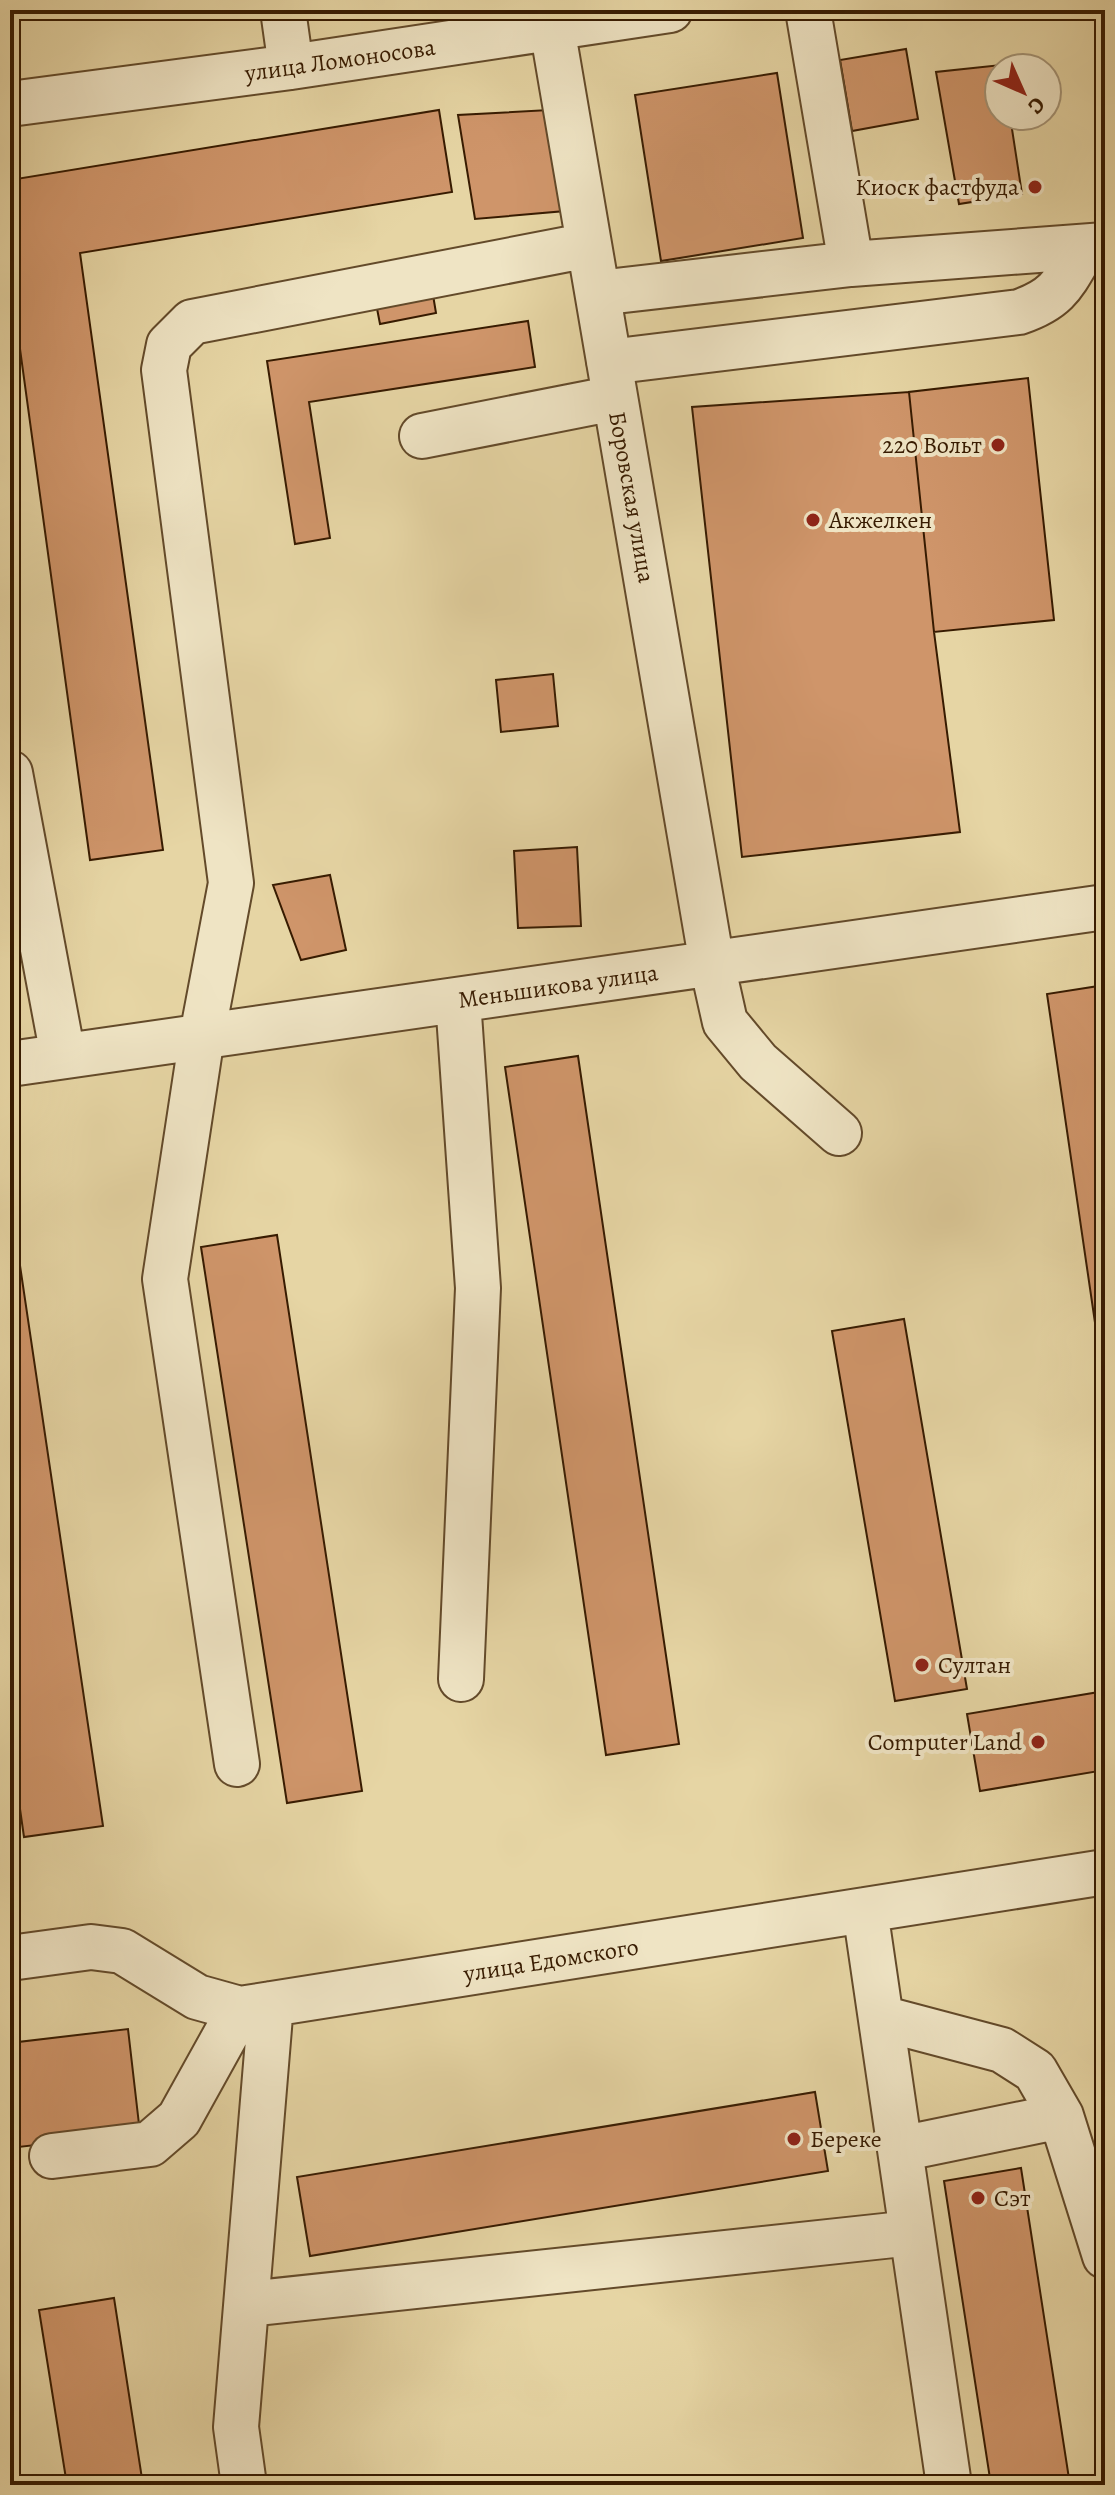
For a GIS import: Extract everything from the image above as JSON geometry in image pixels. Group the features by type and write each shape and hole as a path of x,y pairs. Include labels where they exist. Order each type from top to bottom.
{"street":[{"path":"283,10 291,67"},
{"name":"улица Ломоносова","path":"10,104 291,67 550,20 670,10"},
{"path":"808,10 851,264"},
{"name":"Боровская улица","path":"550,20 712,964 725,1022 758,1062 839,1133"},
{"path":"237,1764 165,1279 202,1036 231,883 164,370 169,345 192,322 589,245"},
{"path":"598,293 851,264 1095,246"},
{"path":"422,436 612,380 1019,312 1041,305 1056,294 1095,246"},
{"path":"10,773 63,1056"},
{"name":"Меньшикова улица","path":"10,1064 1105,907"},
{"path":"458,1000 478,1288 461,1679"},
{"name":"улица Едомского","path":"10,1958 91,1947 122,1951 197,1997 255,2006 1105,1872"},
{"path":"865,1910 949,2485"},
{"path":"52,2156 150,2144 179,2119 255,2006"},
{"path":"244,2485 236,2427 247,2304 255,2006"},
{"path":"881,2018 1002,2050 1035,2071 1061,2116 1105,2256"},
{"path":"900,2149 1061,2116"},
{"path":"247,2304 912,2233"}],"building":[{"path":"906,49 918,119 852,131 840,60"},
{"path":"983,67 983,132 1012,132 1022,194 959,204 936,72"},
{"path":"777,73 803,238 661,261 635,95"},
{"path":"439,110 452,192 80,253 163,850 90,860 10,276 10,180"},
{"path":"549,110 565,211 475,219 458,115"},
{"path":"431,283 436,313 380,324 374,293"},
{"path":"528,321 535,367 309,402 330,538 295,544 267,361"},
{"path":"1028,378 1054,620 934,632 909,392"},
{"name":"Акжелкен","path":"909,392 934,632 960,832 742,857 692,407"},
{"path":"553,674 558,726 501,732 496,680"},
{"path":"577,847 581,926 518,928 514,851"},
{"path":"330,875 346,950 301,960 273,885"},
{"path":"1105,985 1105,1391 1047,994"},
{"path":"578,1056 679,1744 606,1755 505,1067"},
{"path":"10,1198 103,1826 24,1837 10,1739"},
{"path":"277,1235 362,1791 287,1803 201,1247"},
{"path":"904,1319 967,1689 895,1701 832,1331"},
{"name":"Computer Land","path":"1105,1691 1105,1770 980,1791 967,1714"},
{"path":"128,2029 140,2133 10,2148 10,2043"},
{"path":"815,2092 828,2171 310,2256 297,2177"},
{"path":"1021,2168 1070,2485 991,2485 944,2181"},
{"path":"114,2298 143,2485 67,2485 39,2310"}],"place":[{"name":"Киоск фастфуда","path":"1035,187"},
{"name":"220 Вольт","path":"998,445"},
{"name":"Акжелкен","path":"813,520"},
{"name":"Султан","path":"922,1665"},
{"name":"Computer Land","path":"1038,1742"},
{"name":"Береке","path":"794,2139"},
{"name":"Сэт","path":"978,2198"}]}
